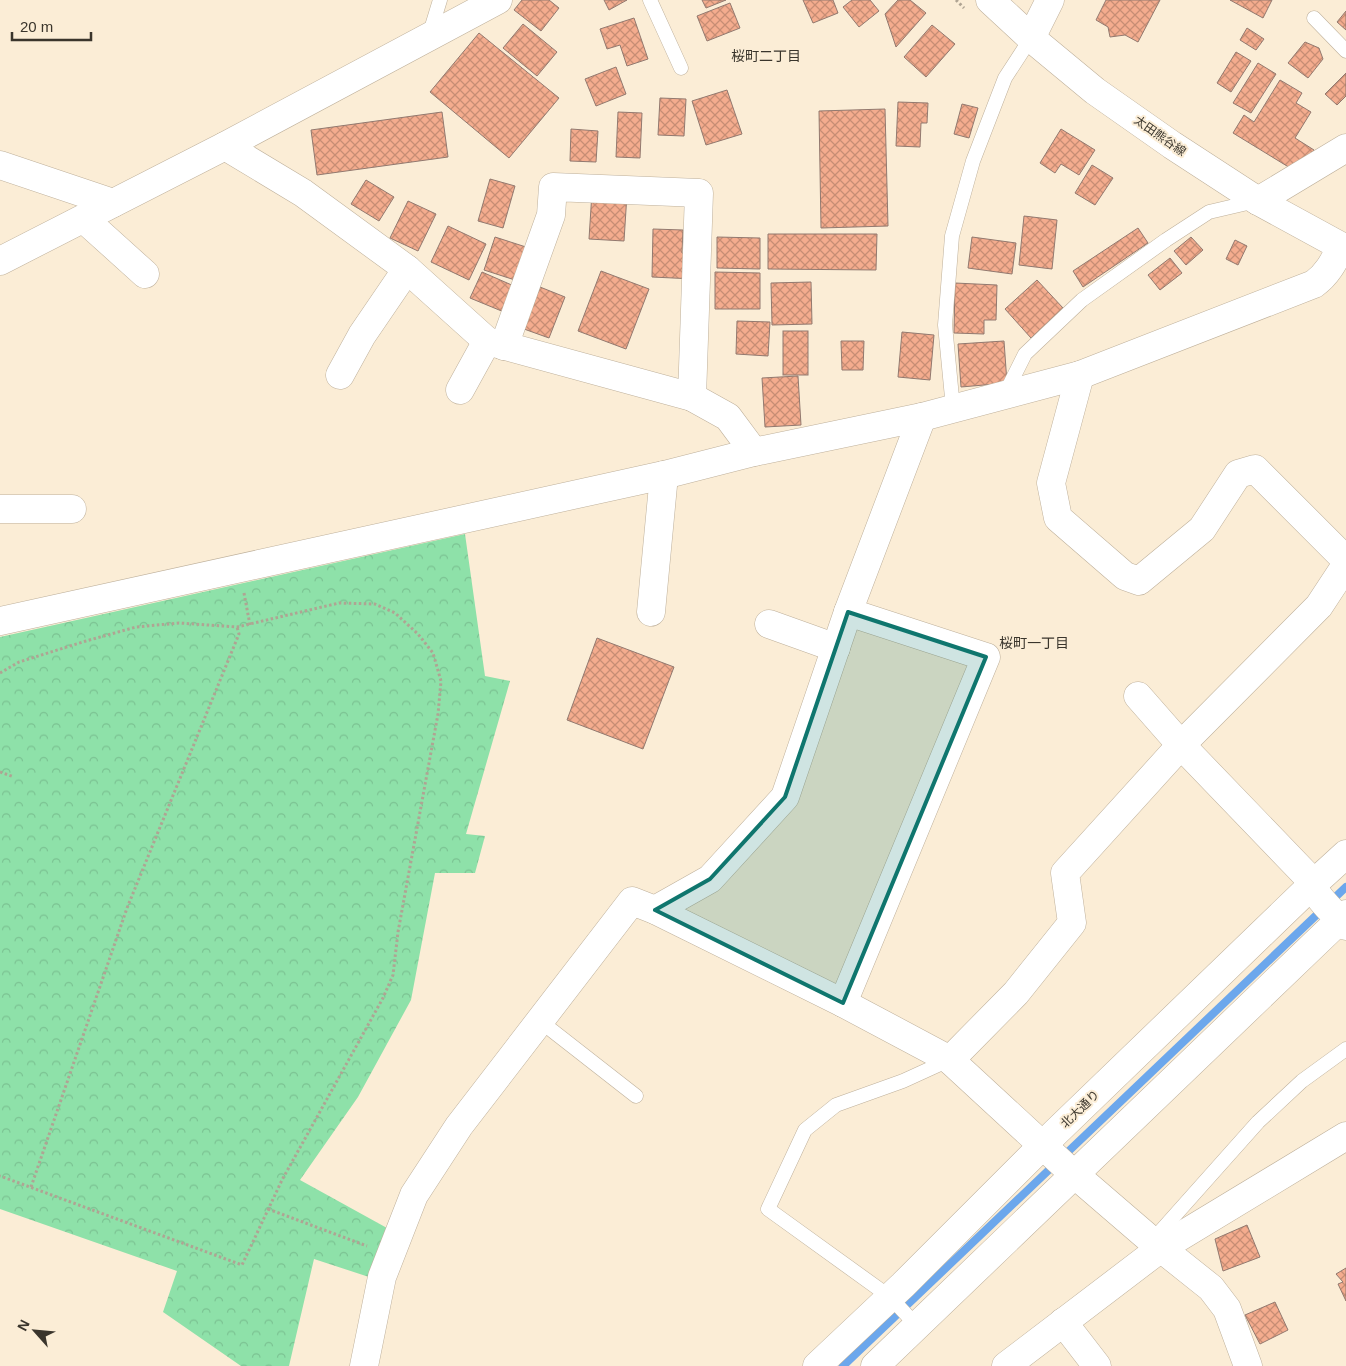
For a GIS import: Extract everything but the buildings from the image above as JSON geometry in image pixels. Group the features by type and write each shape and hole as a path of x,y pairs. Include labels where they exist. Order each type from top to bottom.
{"street":[{"path":"0,261 225,146 498,0"},
{"name":"太田熊谷線","path":"990,0 1031,38 1095,91 1172,145 1258,201 1344,248"},
{"path":"1031,38 1050,0"},
{"path":"225,146 303,193 407,270 495,343 692,397 728,417 754,452"},
{"path":"1258,201 1346,148"},
{"path":"0,165 113,203"},
{"path":"460,390 495,343 551,215 552,187 699,193 692,397"},
{"path":"84,219 145,274"},
{"path":"0,621 664,475 754,452 922,417 1080,375 1314,284 1329,270 1344,248"},
{"path":"340,375 362,335 407,270"},
{"path":"1080,375 1052,482 1058,518 1124,576 1139,581 1202,529 1238,474 1255,469 1346,560"},
{"path":"655,910 710,879 785,797 848,612 922,417"},
{"path":"651,612 664,475"},
{"path":"0,509 72,509"},
{"path":"950,1060 1016,993 1072,923 1065,873 1181,745 1319,606 1346,565"},
{"path":"843,1003 986,657 848,612"},
{"path":"769,624 836,648"},
{"path":"1138,696 1181,745 1309,878 1332,909"},
{"name":"北大通り","path":"817,1366 890,1297 1058,1159 1332,909 1346,854"},
{"path":"364,1366 382,1277 414,1195 459,1126 632,901 655,910 843,1003 950,1060 1156,1245 1211,1288 1226,1309 1248,1366"},
{"name":"北大通り","path":"876,1366 918,1326 1058,1159 1332,909"},
{"path":"1006,1366 1063,1322 1156,1245 1346,1136"},
{"path":"1063,1322 1097,1366"}],"lane":[{"path":"429,37 440,0"},
{"path":"650,0 681,68"},
{"path":"1314,18 1346,51"},
{"path":"953,408 945,325 952,236 974,161 1006,78 1031,38"},
{"path":"1005,394 1025,354 1082,300 1209,212 1258,201"},
{"path":"540,1021 636,1096"},
{"path":"1156,1245 1258,1122 1302,1081 1346,1049"},
{"path":"918,1326 890,1297 768,1209 805,1130 836,1104 903,1081 950,1060"}],"path":[{"path":"0,673 19,662 136,627 179,623 237,627 339,603 375,604 395,613 418,634 433,653 441,681 438,714 398,932 393,976 383,998 282,1180 242,1264 0,1176"},
{"path":"31,1187 127,908 239,634 237,627"},
{"path":"0,772 14,777"},
{"path":"268,1209 391,1255"}],"highlighted area":[{"path":"848,612 986,657 843,1003 655,910 710,879 785,797"}],"green space":[{"path":"465,534 485,676 510,681 466,834 485,836 475,873 435,873 411,1000 358,1097 300,1180 387,1228 369,1277 314,1259 289,1366 241,1366 163,1312 177,1271 0,1209 0,637"}],"waterway":[{"path":"843,1366 1346,887"}],"district":[{"name":"桜町二丁目","path":"766,56"},
{"name":"桜町一丁目","path":"1034,643"}]}
